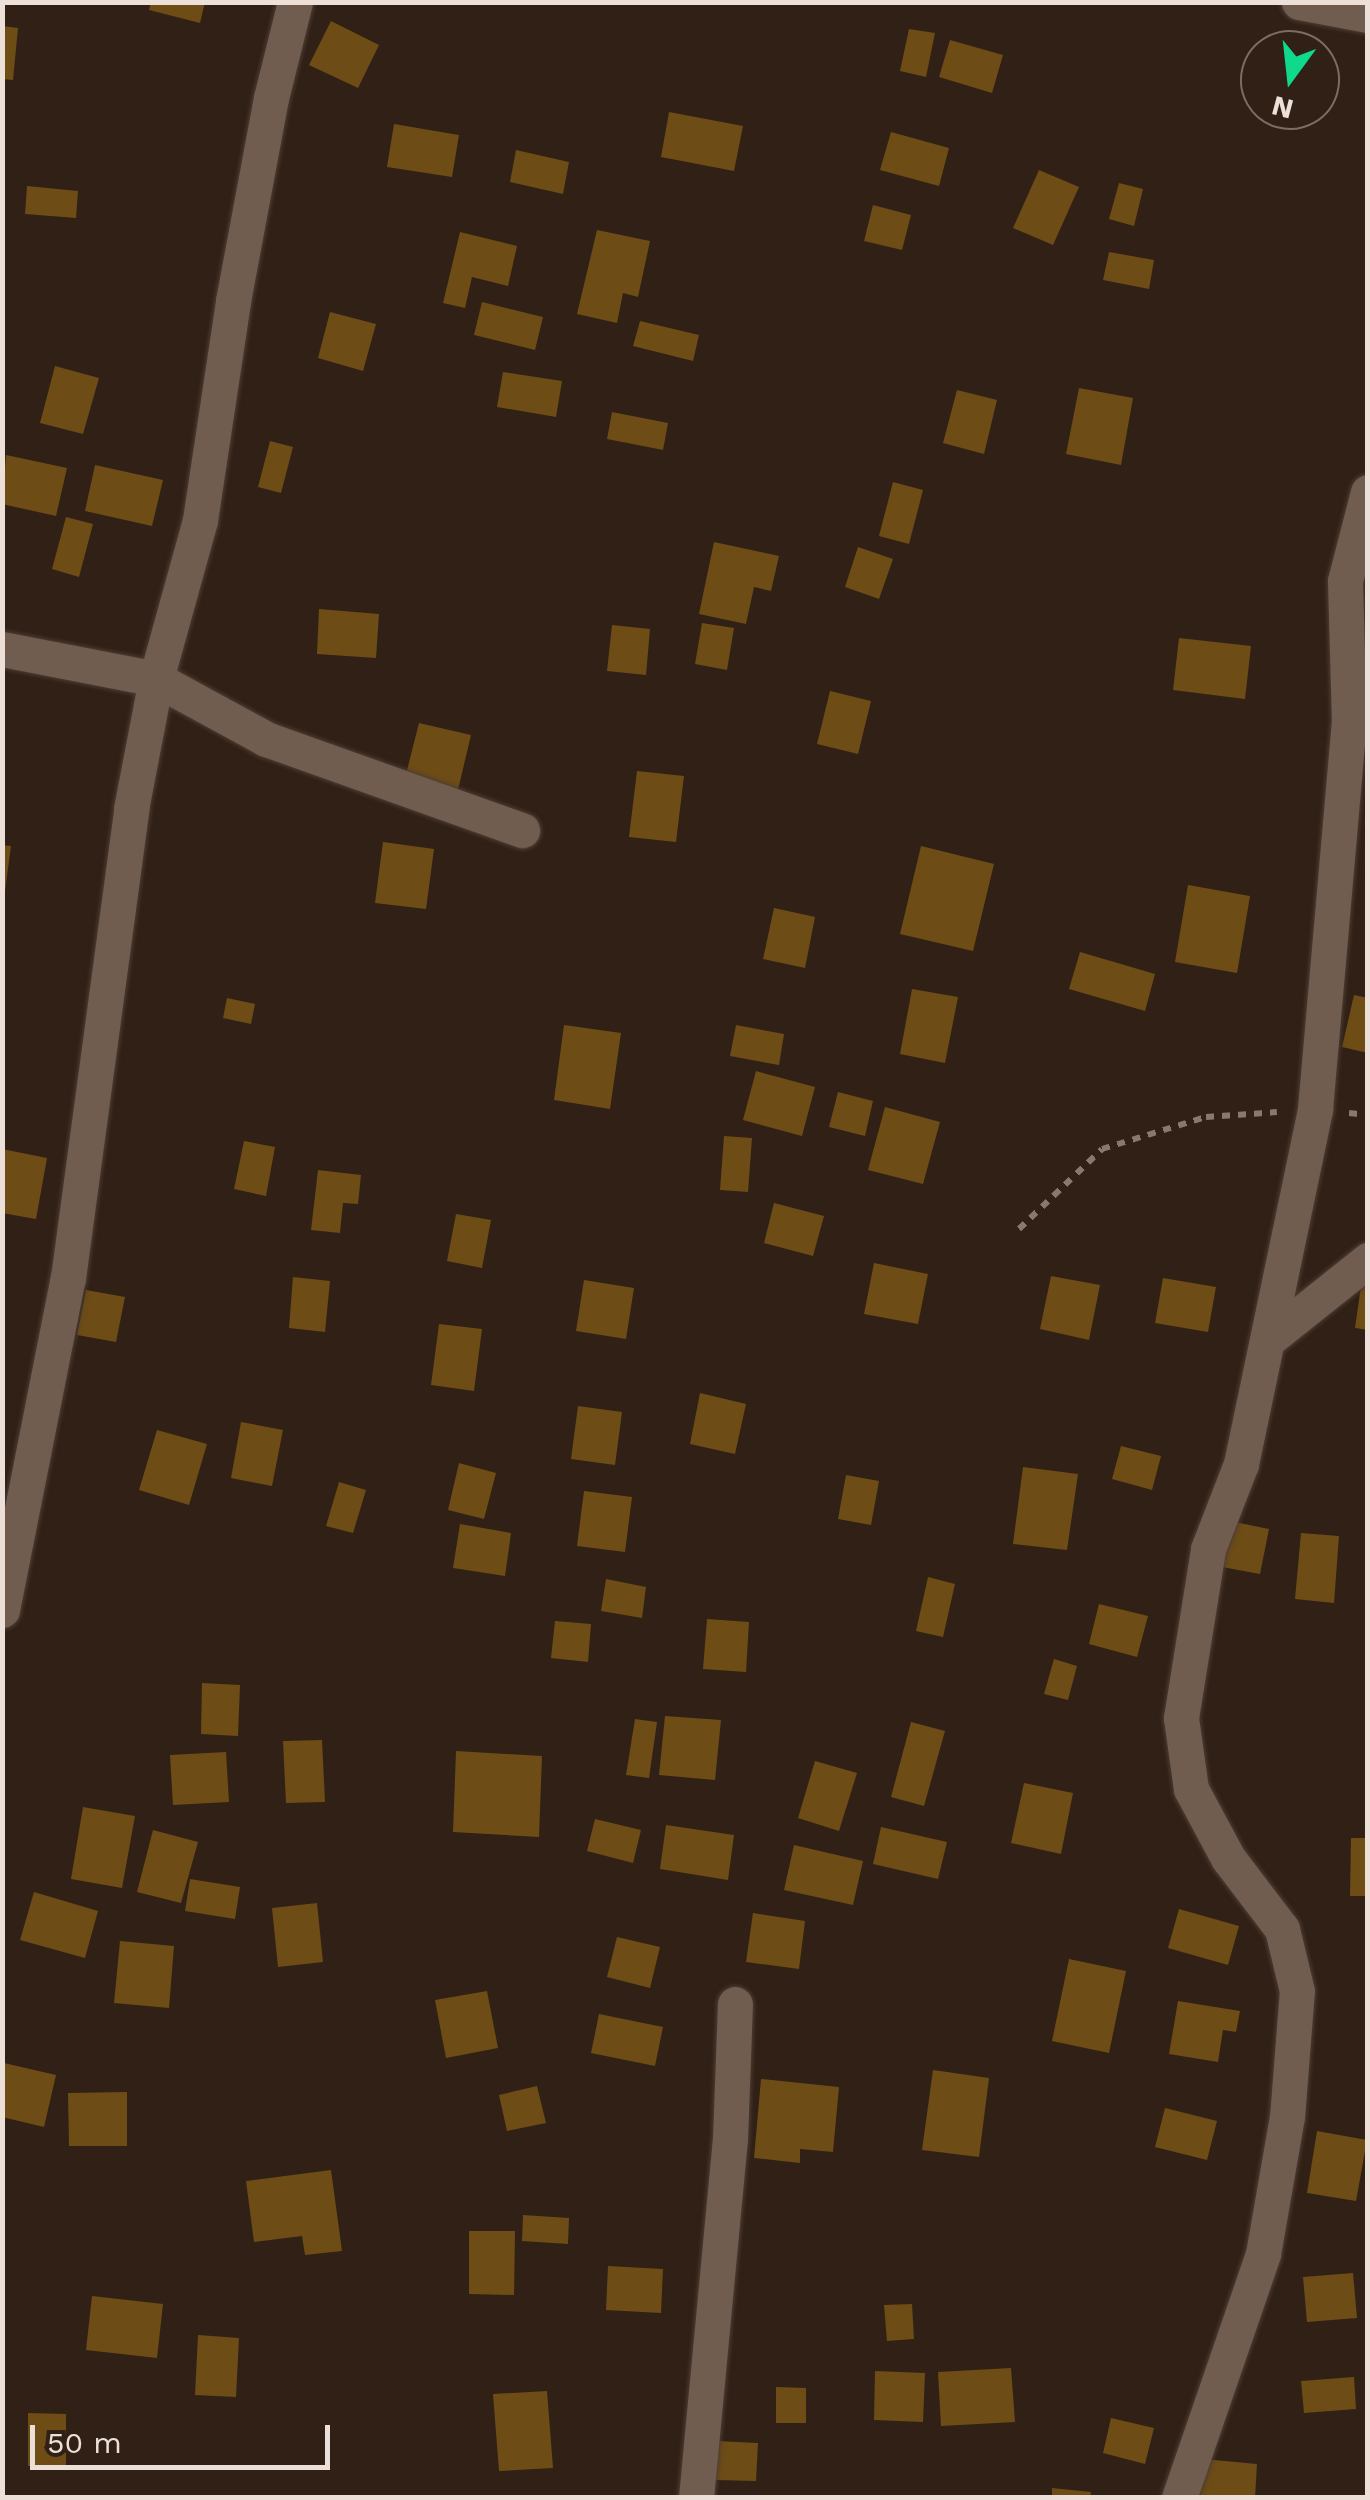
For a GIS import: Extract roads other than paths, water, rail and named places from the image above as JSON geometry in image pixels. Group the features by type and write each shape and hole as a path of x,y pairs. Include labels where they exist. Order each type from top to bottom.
{"street":[{"path":"2,1610 68,1278 132,808 156,679 200,520 233,302 271,98 294,2"},
{"path":"1298,2 1368,16"},
{"path":"1179,2498 1263,2254 1287,2117 1297,1991 1282,1929 1228,1858 1191,1788 1181,1718 1208,1549 1241,1464 1315,1108 1358,720 1345,580 1368,492"},
{"path":"2,649 156,679 266,739 522,830"},
{"path":"1269,1339 1368,1260"},
{"path":"704,2491 730,2140 735,2004"}]}
